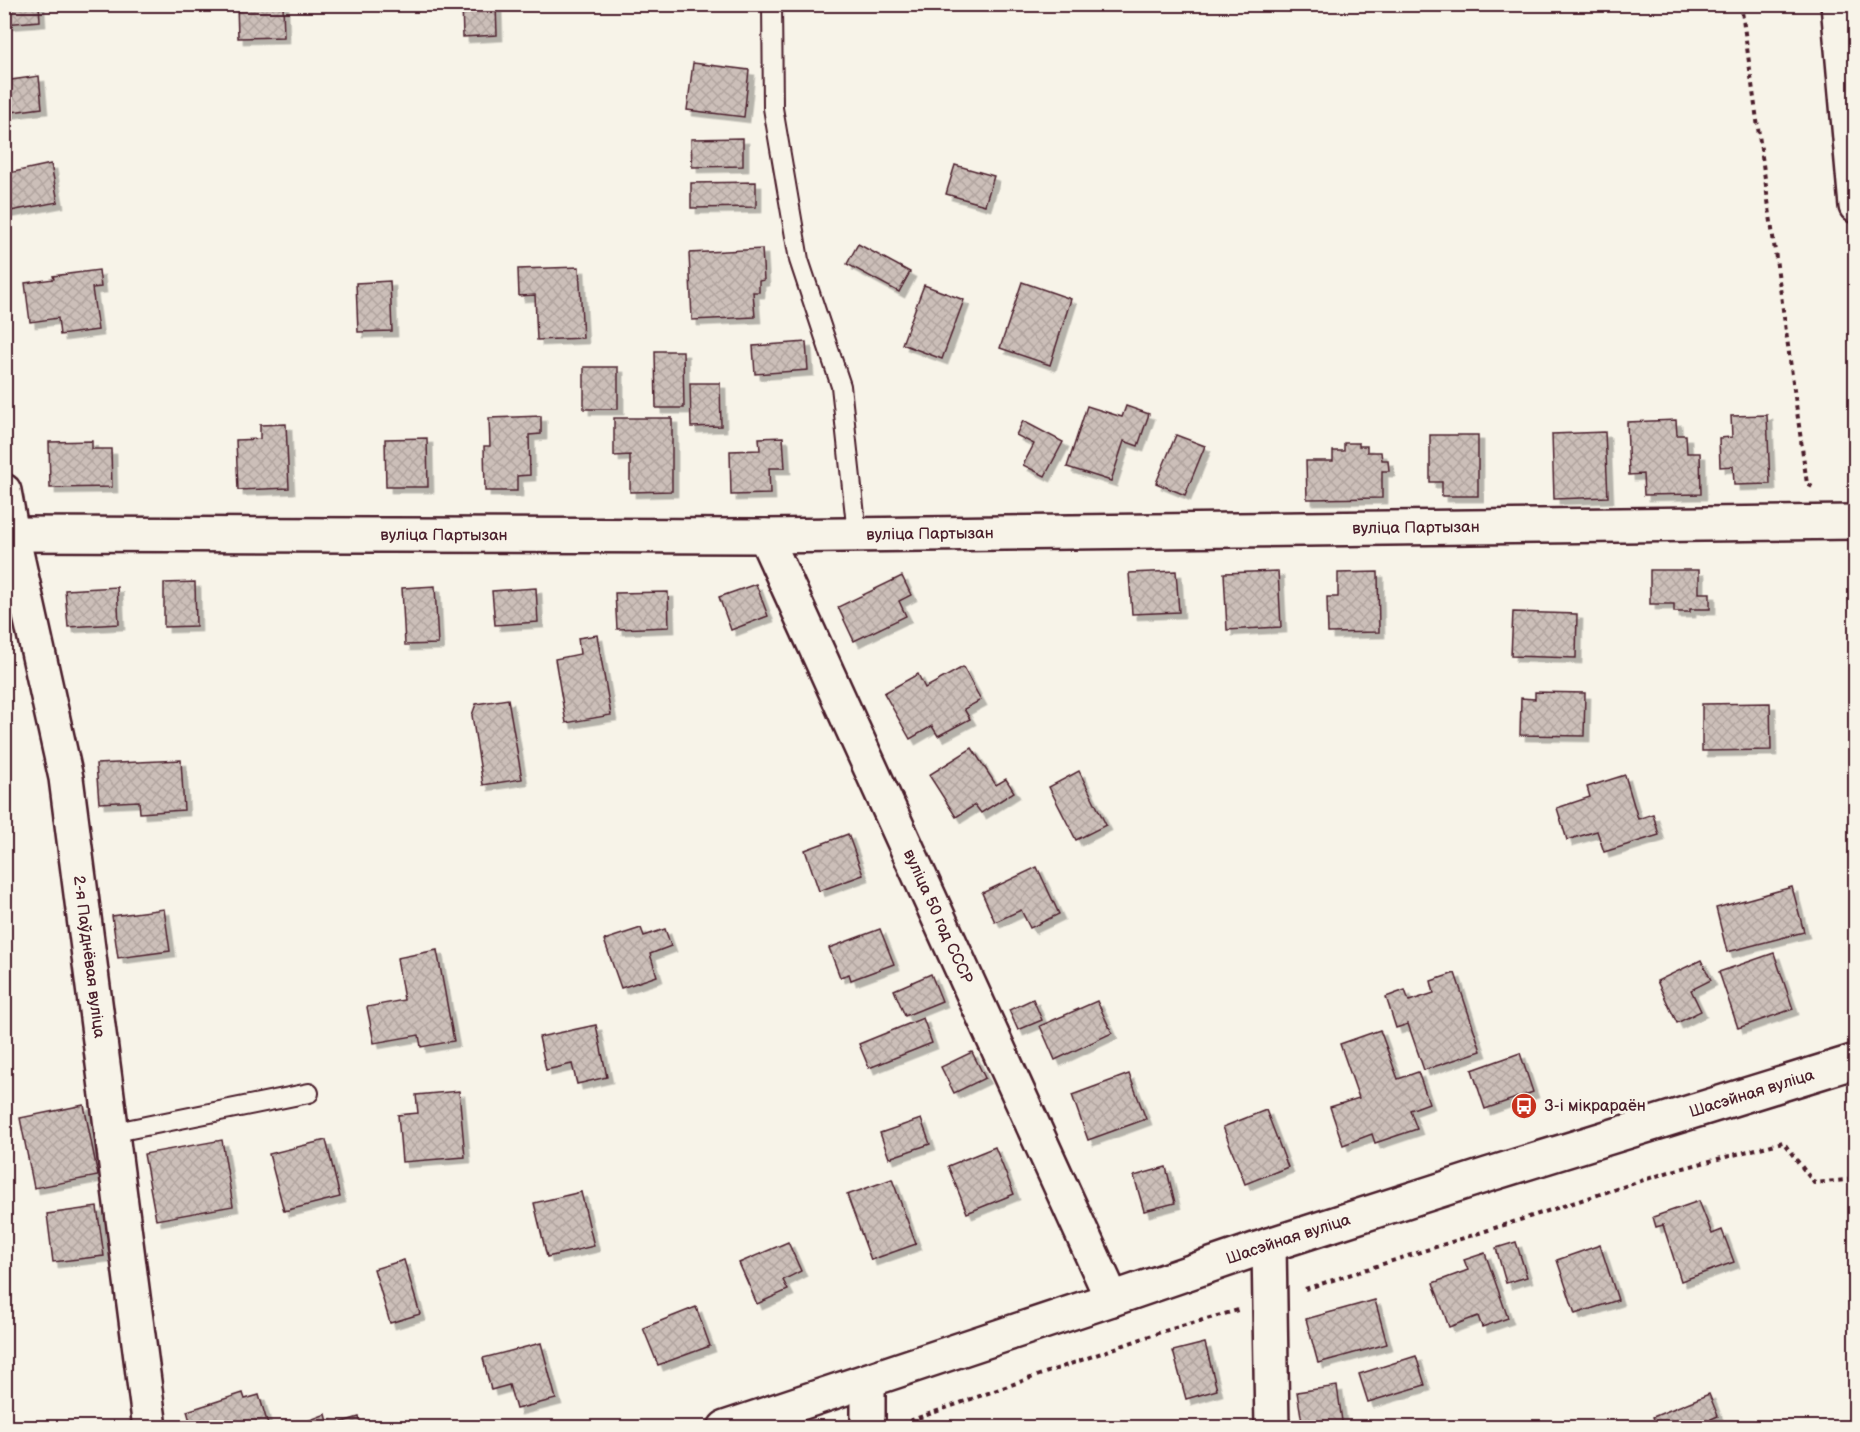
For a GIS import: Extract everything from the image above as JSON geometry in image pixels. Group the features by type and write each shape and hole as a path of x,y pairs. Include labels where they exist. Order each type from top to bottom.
{"street":[{"path":"1838,4 1856,206"},
{"name":"2-я Паўднёвая вуліца","path":"4,491 8,534 66,778 150,1428"},
{"name":"вуліца Партызан","path":"8,534 765,536 1856,522"},
{"name":"вуліца 50 год СССР","path":"765,536 1112,1299"},
{"name":"Шасэйная вуліца","path":"725,1428 1269,1245 1498,1171 1856,1061"},
{"path":"1269,1245 1272,1428"},
{"path":"868,1381 868,1428"}],"lane":[{"path":"772,4 772,108 799,260 841,386 857,534"},
{"path":"111,1133 309,1093"}],"path":[{"path":"1741,4 1807,484 1822,490"},
{"path":"892,1428 1161,1332 1270,1300 1672,1171 1783,1142 1814,1183 1856,1179"}],"building":[{"path":"4,4 39,4 40,21 4,24"},
{"path":"237,4 283,4 284,37 238,38"},
{"path":"462,4 496,4 497,35 463,37"},
{"path":"693,63 749,70 744,117 687,110"},
{"path":"39,76 42,108 4,113 4,81"},
{"path":"743,138 743,166 692,167 691,139"},
{"path":"51,164 58,202 5,212 4,174"},
{"path":"955,165 994,176 985,205 946,194"},
{"path":"756,182 756,207 691,208 691,183"},
{"path":"858,244 910,272 899,292 847,264"},
{"path":"762,249 764,280 759,281 759,292 753,292 755,317 692,320 689,253"},
{"path":"579,267 583,338 537,340 535,295 519,296 518,269"},
{"path":"99,270 101,287 92,288 98,330 60,335 58,318 30,322 25,283 54,279 53,276"},
{"path":"390,281 392,331 358,332 356,283"},
{"path":"1022,282 1071,299 1050,365 1000,348"},
{"path":"924,285 964,300 942,359 902,344"},
{"path":"806,342 808,370 755,374 753,346"},
{"path":"655,351 683,351 684,408 656,408"},
{"path":"584,367 618,367 618,409 584,409"},
{"path":"690,383 720,383 721,426 691,427"},
{"path":"1087,406 1122,417 1126,406 1149,414 1138,446 1124,441 1111,481 1067,467"},
{"path":"1767,415 1770,484 1734,485 1733,466 1720,467 1719,438 1732,437 1731,416"},
{"path":"541,416 541,434 529,435 530,475 517,476 517,491 485,491 484,446 490,446 489,418"},
{"path":"614,418 672,418 672,491 630,492 630,455 614,456"},
{"path":"1676,420 1677,435 1686,435 1687,453 1700,453 1701,494 1644,495 1643,474 1629,475 1627,422"},
{"path":"1023,421 1063,442 1045,476 1023,465 1034,444 1016,435"},
{"path":"286,424 289,488 238,490 236,440 260,439 260,425"},
{"path":"1605,432 1608,497 1554,499 1552,434"},
{"path":"1176,435 1205,446 1185,495 1156,483"},
{"path":"1430,435 1478,435 1478,496 1442,496 1442,482 1430,482"},
{"path":"783,437 785,468 769,468 770,494 731,495 730,451 760,450 759,438"},
{"path":"427,438 428,487 386,487 385,439"},
{"path":"92,441 92,449 111,449 112,487 50,488 49,442"},
{"path":"1344,443 1359,443 1359,446 1367,446 1367,452 1381,452 1382,460 1388,460 1389,471 1382,471 1382,498 1307,499 1306,461 1333,461 1333,451 1344,451"},
{"path":"1650,570 1699,570 1699,593 1710,593 1710,609 1674,612 1674,604 1650,604"},
{"path":"1176,571 1179,612 1132,614 1129,573"},
{"path":"1278,571 1281,627 1227,630 1224,573"},
{"path":"1378,572 1379,632 1328,633 1327,597 1338,597 1338,573"},
{"path":"902,576 911,595 899,601 906,616 854,641 838,607"},
{"path":"195,582 196,626 164,627 164,583"},
{"path":"756,584 768,616 731,630 719,597"},
{"path":"435,586 438,644 405,645 402,588"},
{"path":"117,587 119,624 68,627 65,590"},
{"path":"536,588 538,622 495,625 492,591"},
{"path":"668,592 669,627 617,629 615,593"},
{"path":"1513,612 1577,614 1576,658 1511,656"},
{"path":"597,635 611,715 566,723 555,659 580,654 578,638"},
{"path":"963,667 981,700 964,709 970,719 938,736 932,726 910,739 884,693 918,674 925,688"},
{"path":"1535,692 1585,693 1584,736 1520,735 1521,698 1535,699"},
{"path":"508,699 522,779 483,785 472,715 476,704"},
{"path":"1770,703 1771,750 1702,751 1702,704"},
{"path":"972,748 996,785 1006,779 1014,792 981,813 975,805 956,817 929,775"},
{"path":"181,760 184,810 140,813 139,801 99,803 96,764"},
{"path":"1079,771 1106,825 1076,840 1049,787"},
{"path":"1625,775 1638,819 1653,814 1659,835 1604,852 1597,831 1567,840 1557,808 1590,797 1587,787"},
{"path":"848,834 863,875 819,891 805,850"},
{"path":"1037,867 1059,914 1030,928 1021,910 995,922 982,893"},
{"path":"1792,887 1804,932 1727,952 1716,908"},
{"path":"164,909 170,951 118,958 112,916"},
{"path":"641,928 644,936 665,929 671,946 650,954 657,976 621,988 604,940"},
{"path":"880,929 894,964 851,980 849,974 840,977 829,948"},
{"path":"437,950 454,1041 421,1047 419,1035 374,1043 367,1007 404,1000 397,958"},
{"path":"1774,953 1793,1009 1738,1028 1719,972"},
{"path":"1701,960 1711,980 1691,990 1701,1011 1677,1023 1657,981"},
{"path":"1455,973 1481,1051 1424,1070 1408,1024 1396,1028 1386,997 1405,990 1409,1001 1434,993 1431,981"},
{"path":"931,974 942,1001 905,1016 894,990"},
{"path":"1033,999 1042,1020 1018,1030 1009,1010"},
{"path":"1097,1001 1112,1033 1055,1060 1040,1026"},
{"path":"923,1018 932,1043 869,1068 859,1044"},
{"path":"596,1025 607,1077 577,1084 572,1064 546,1070 539,1037"},
{"path":"1380,1030 1398,1079 1418,1072 1429,1103 1410,1110 1417,1129 1375,1143 1372,1134 1343,1145 1330,1107 1359,1098 1340,1044"},
{"path":"972,1052 985,1078 954,1093 941,1067"},
{"path":"1520,1053 1533,1092 1485,1109 1472,1070"},
{"path":"1129,1074 1146,1119 1088,1140 1072,1095"},
{"path":"459,1091 465,1157 402,1162 398,1115 418,1113 416,1095"},
{"path":"84,1105 98,1176 34,1188 20,1118"},
{"path":"1266,1110 1288,1167 1245,1184 1223,1127"},
{"path":"921,1119 930,1144 889,1158 880,1133"},
{"path":"222,1140 233,1206 156,1220 144,1154"},
{"path":"326,1140 340,1197 284,1211 269,1154"},
{"path":"995,1147 1014,1194 967,1213 948,1166"},
{"path":"1166,1167 1175,1203 1144,1211 1134,1176"},
{"path":"892,1179 916,1244 871,1260 847,1195"},
{"path":"581,1192 594,1246 547,1257 534,1203"},
{"path":"1699,1201 1712,1234 1722,1230 1734,1262 1681,1281 1663,1225 1656,1227 1653,1217"},
{"path":"97,1207 104,1256 53,1262 47,1214"},
{"path":"788,1242 801,1271 783,1280 788,1290 757,1304 739,1263"},
{"path":"1516,1242 1527,1277 1506,1283 1496,1248"},
{"path":"1600,1245 1618,1300 1575,1314 1557,1260"},
{"path":"1485,1253 1508,1318 1482,1327 1478,1316 1449,1327 1433,1283 1468,1270 1464,1260"},
{"path":"404,1260 420,1314 390,1323 374,1269"},
{"path":"1375,1300 1387,1344 1318,1363 1306,1319"},
{"path":"696,1307 710,1346 658,1365 643,1328"},
{"path":"541,1343 556,1399 516,1409 509,1385 491,1390 483,1358"},
{"path":"1205,1343 1217,1390 1186,1399 1173,1351"},
{"path":"1416,1356 1425,1385 1368,1402 1359,1374"},
{"path":"1337,1386 1343,1428 1303,1428 1297,1392"},
{"path":"243,1393 245,1399 259,1395 269,1428 192,1428 187,1411"},
{"path":"1709,1394 1718,1416 1711,1419 1714,1428 1657,1428 1653,1417"},
{"path":"326,1414 329,1426 359,1417 362,1428 289,1428"}],"place":[{"name":"3-і мікрараён","path":"1524,1106"}]}
